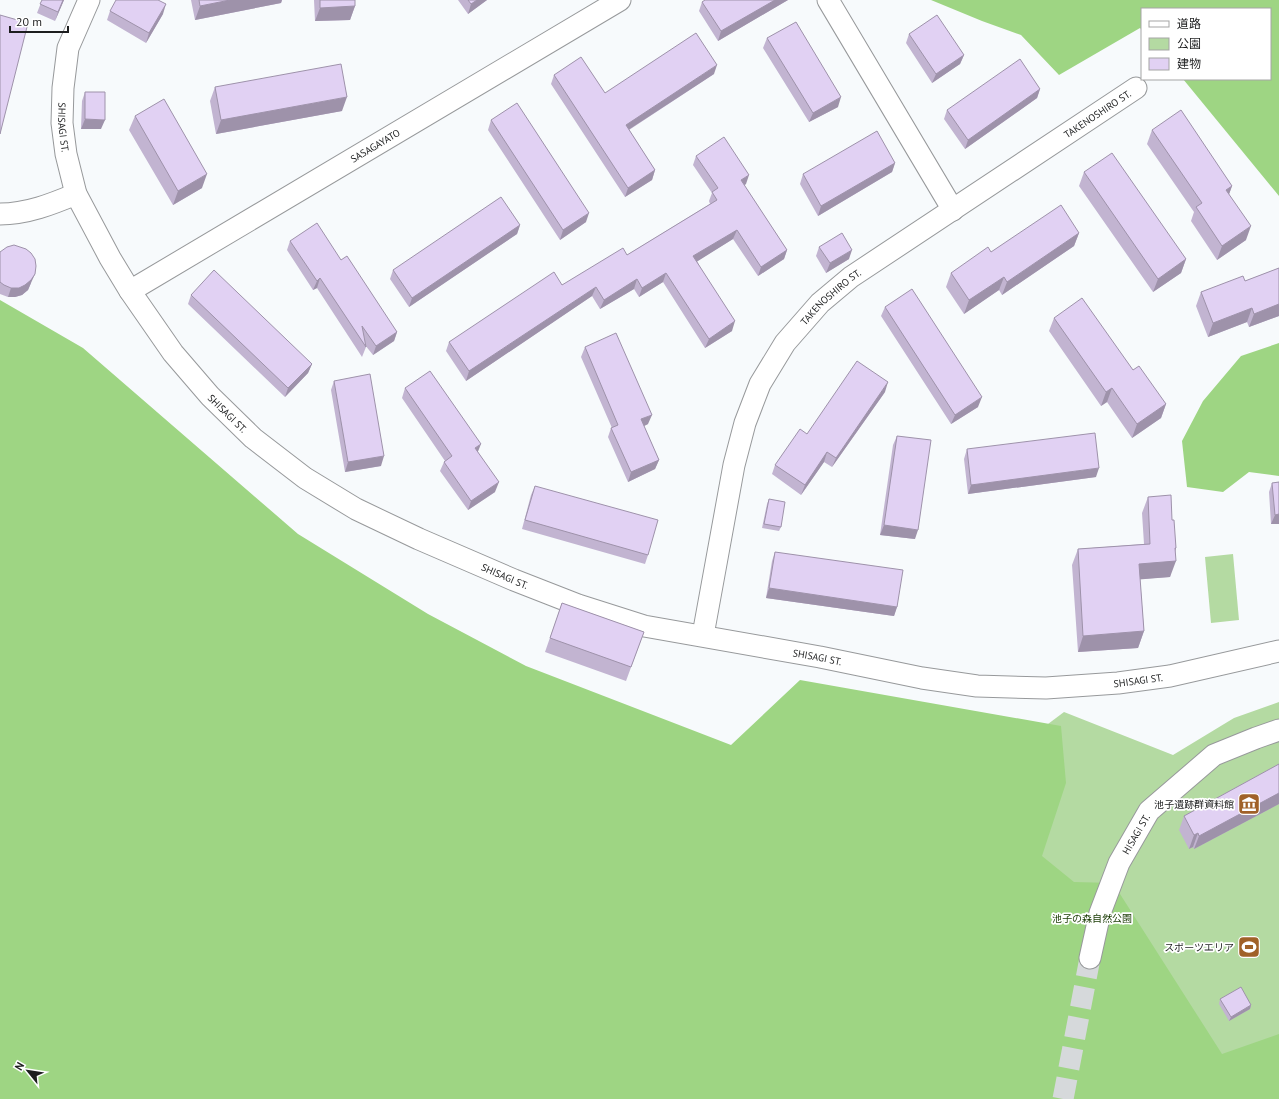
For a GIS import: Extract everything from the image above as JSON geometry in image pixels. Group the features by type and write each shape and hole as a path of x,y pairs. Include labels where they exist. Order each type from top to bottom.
{"lane":[{"name":"SHISAGI ST.","path":"89,0 68,48 63,88 62,122 66,154 76,194 110,258 130,291 174,353 210,396 253,438 305,478 356,509 419,539 514,580 570,602 644,626 703,635 922,678 977,686 1046,688 1118,683 1170,676 1279,651"},
{"name":"SASAGAYATO","path":"130,291 620,0"},
{"path":"828,0 953,210"},
{"name":"TAKENOSHIRO ST.","path":"703,635 734,464 745,423 760,384 785,343 820,303 852,277 1136,88"},
{"path":"0,214 23,213 49,205 76,194"},
{"name":"HISAGI ST.","path":"1090,958 1100,913 1120,863 1149,811 1214,755 1279,730"}],"green space":[{"path":"931,0 1279,0 1279,196 1184,80 1271,80 1271,8 1141,8 1141,29 1140,28 1059,75 1021,35"},
{"path":"0,300 83,348 298,534 428,614 526,666 731,745 800,680 1061,726 1066,783 1042,856 1074,882 1113,883 1222,1054 1279,1034 1279,1099 0,1099"},
{"path":"1279,343 1279,476 1249,472 1223,492 1187,487 1182,441 1203,401 1241,356"},
{"path":"1233,554 1239,620 1211,623 1205,557"},
{"name":"池子の森自然公園","path":"1279,702 1279,1099 94,1099 701,985 1064,712 1173,755 1234,718"}],"building":[{"path":"42,0 63,0 58,12 40,4"},
{"path":"116,0 158,0 166,4 149,33 110,11"},
{"path":"199,0 230,0 200,6"},
{"path":"320,0 355,0 355,6 320,8"},
{"path":"468,0 477,0 471,4"},
{"path":"705,0 775,0 721,31 702,2"},
{"path":"0,15 28,23 0,134"},
{"path":"937,15 964,55 936,74 909,34"},
{"path":"796,22 841,97 813,113 767,38"},
{"path":"696,33 717,65 626,125 655,170 628,188 554,75 581,57 605,93"},
{"path":"1020,59 1040,89 968,140 947,110"},
{"path":"341,64 347,97 221,120 215,87"},
{"path":"85,92 105,92 105,120 85,119"},
{"path":"164,99 207,174 178,191 135,116"},
{"path":"517,103 589,213 563,230 491,120"},
{"path":"1181,110 1232,186 1226,190 1251,226 1222,246 1196,207 1202,203 1152,130"},
{"path":"877,131 895,163 821,206 803,174"},
{"path":"724,137 749,175 741,180 787,250 761,267 737,230 693,256 735,321 709,339 666,273 642,288 637,279 604,300 596,287 469,371 449,342 554,272 562,285 623,248 627,255 717,200 712,192 718,188 696,156"},
{"path":"1112,153 1186,259 1158,279 1084,172"},
{"path":"501,197 520,225 412,298 393,270"},
{"path":"1061,205 1079,233 1007,282 1004,277 969,300 951,273 988,247 991,252"},
{"path":"317,223 341,260 347,256 397,332 376,346 362,326 366,347 320,278 317,281 290,241"},
{"path":"842,233 852,250 830,263 819,247"},
{"path":"14,245 26,249 31,253 35,259 36,266 35,274 31,280 19,288 11,288 0,282 0,252 7,247"},
{"path":"1279,268 1279,304 1254,314 1252,308 1213,323 1201,292 1243,276 1245,281"},
{"path":"214,270 312,364 288,388 191,295"},
{"path":"912,289 982,397 955,415 885,307"},
{"path":"1082,298 1133,370 1139,366 1166,404 1137,424 1112,388 1106,392 1054,318"},
{"path":"616,333 652,415 641,419 659,460 631,472 611,428 618,425 585,347"},
{"path":"857,361 888,382 836,458 827,452 805,485 775,465 800,429 807,434"},
{"path":"430,371 481,444 475,448 499,482 471,501 444,462 452,456 405,388"},
{"path":"370,374 384,456 348,462 334,381"},
{"path":"1095,433 1099,468 971,485 967,449"},
{"path":"897,436 931,440 918,530 884,525"},
{"path":"1279,482 1279,514 1275,515 1272,483"},
{"path":"535,486 658,520 648,555 525,520"},
{"path":"1171,495 1176,561 1139,564 1144,631 1083,636 1078,549 1150,544 1148,497"},
{"path":"769,499 785,502 781,527 764,524"},
{"path":"775,552 903,570 897,607 769,588"},
{"path":"562,603 644,632 631,667 550,638"},
{"path":"1279,764 1279,793 1199,836 1198,833 1194,835 1184,816"},
{"path":"1241,987 1251,1005 1231,1017 1220,999"}],"tunnel":[{"path":"1063,1099 1090,958"}],"place":[{"name":"池子遺跡群資料館","path":"1249,804"},
{"name":"スポーツエリア","path":"1249,947"}]}
